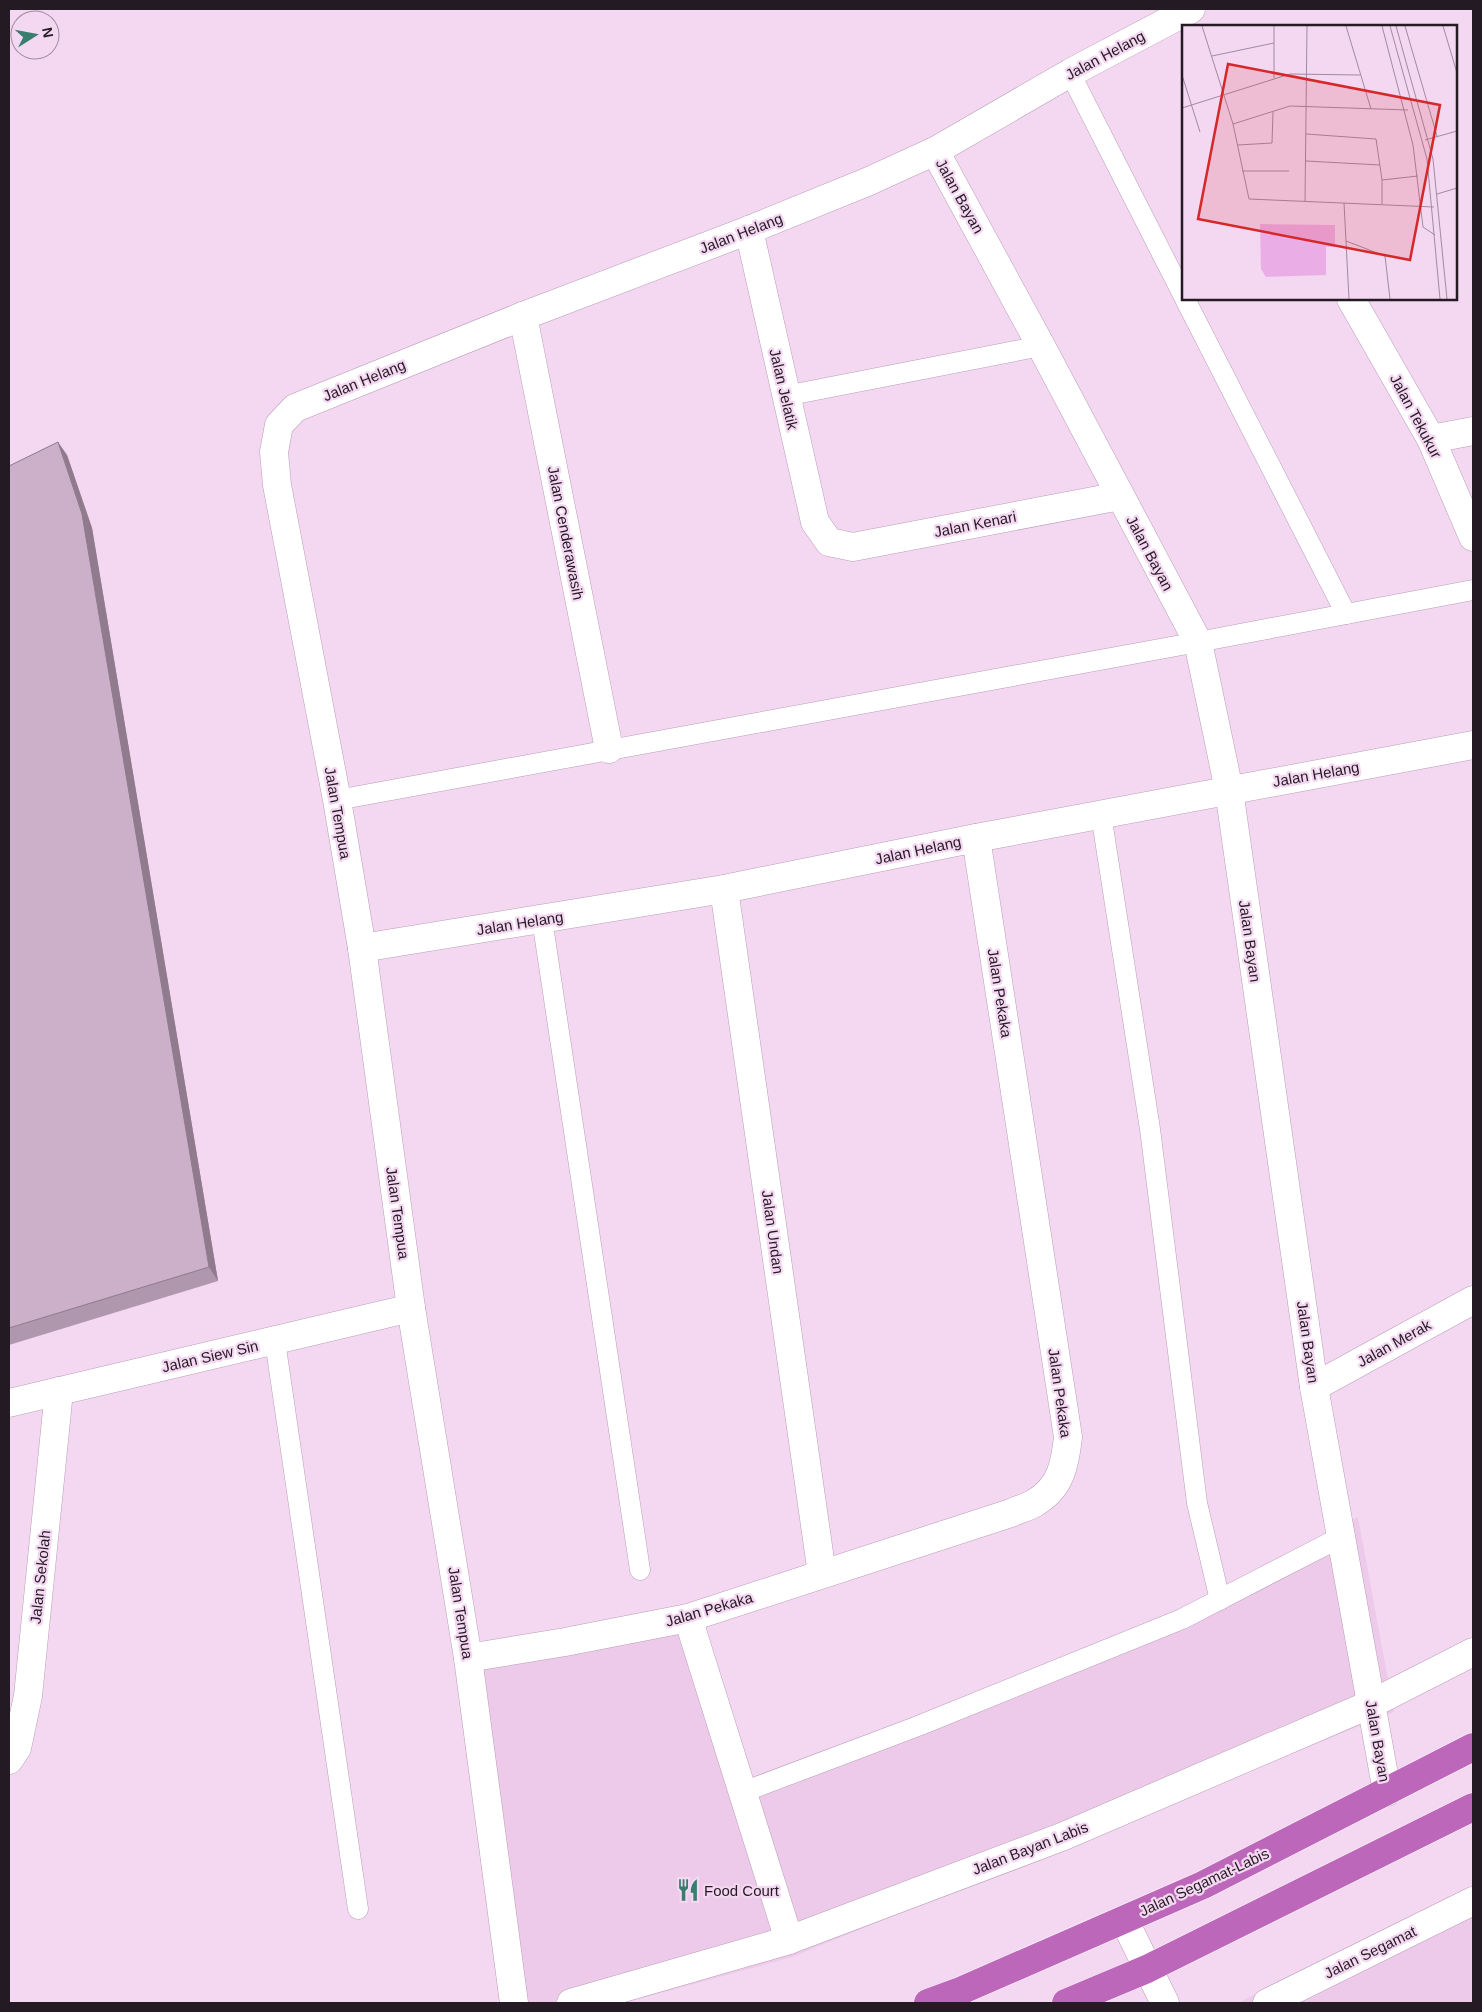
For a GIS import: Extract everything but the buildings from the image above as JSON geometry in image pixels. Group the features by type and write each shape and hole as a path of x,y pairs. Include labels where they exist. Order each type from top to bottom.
{"highway":[{"name":"Jalan Segamat-Labis","path":"928,2003 958,1992 1203,1886 1473,1747"},
{"path":"1066,2003 1147,1969 1473,1806"}],"street":[{"name":"Jalan Helang","path":"280,425 295,408 523,316 749,230 867,182 935,150 1070,73 1189,14"},
{"name":"Jalan Bayan","path":"935,150 1198,642 1229,790 1314,1387 1387,1792"},
{"name":"Jalan Jelatik","path":"749,230 814,522 830,542"},
{"name":"Jalan Tekukur","path":"1352,300 1432,439 1473,537"},
{"name":"Jalan Cenderawasih","path":"523,316 609,749"},
{"name":"Jalan Tempua","path":"280,425 274,452 276,485 337,800 362,948 410,1308 468,1658 514,2003"},
{"path":"1432,439 1473,431"},
{"name":"Jalan Kenari","path":"830,542 853,546 1120,496"},
{"name":"Jalan Helang","path":"362,948 724,889 976,838 1473,745"},
{"name":"Jalan Pekaka","path":"468,1658 565,1642 688,1618 1010,1512 1036,1502 1055,1486 1066,1462 1068,1437 976,838"},
{"name":"Jalan Undan","path":"724,889 822,1574"},
{"name":"Jalan Merak","path":"1314,1387 1473,1300"},
{"name":"Jalan Siew Sin","path":"9,1403 410,1308"},
{"name":"Jalan Sekolah","path":"9,1760 17,1748 28,1696 59,1391"},
{"path":"688,1618 789,1940"},
{"name":"Jalan Bayan Labis","path":"571,2003 789,1940 1064,1836 1371,1704 1473,1652"},
{"name":"Jalan Segamat","path":"1267,2003 1473,1901"},
{"path":"1124,1920 1165,2003"}],"lane":[{"path":"1070,73 1182,293"},
{"path":"1186,300 1346,614"},
{"path":"785,396 1041,346"},
{"path":"337,800 1473,590"},
{"path":"1101,814 1150,1129 1197,1503 1220,1600"},
{"path":"542,919 640,1570"},
{"path":"275,1341 358,1909"},
{"path":"743,1792 918,1726 1182,1619 1341,1537"}],"shaded area":[{"path":"1358,1517 1394,1712 792,1957 624,2003 503,2003 457,1671 681,1634 728,1791 1176,1612"},
{"path":"1473,1885 1473,2003 1238,2003"}],"place":[{"name":"Food Court","path":"688,1890"}]}
